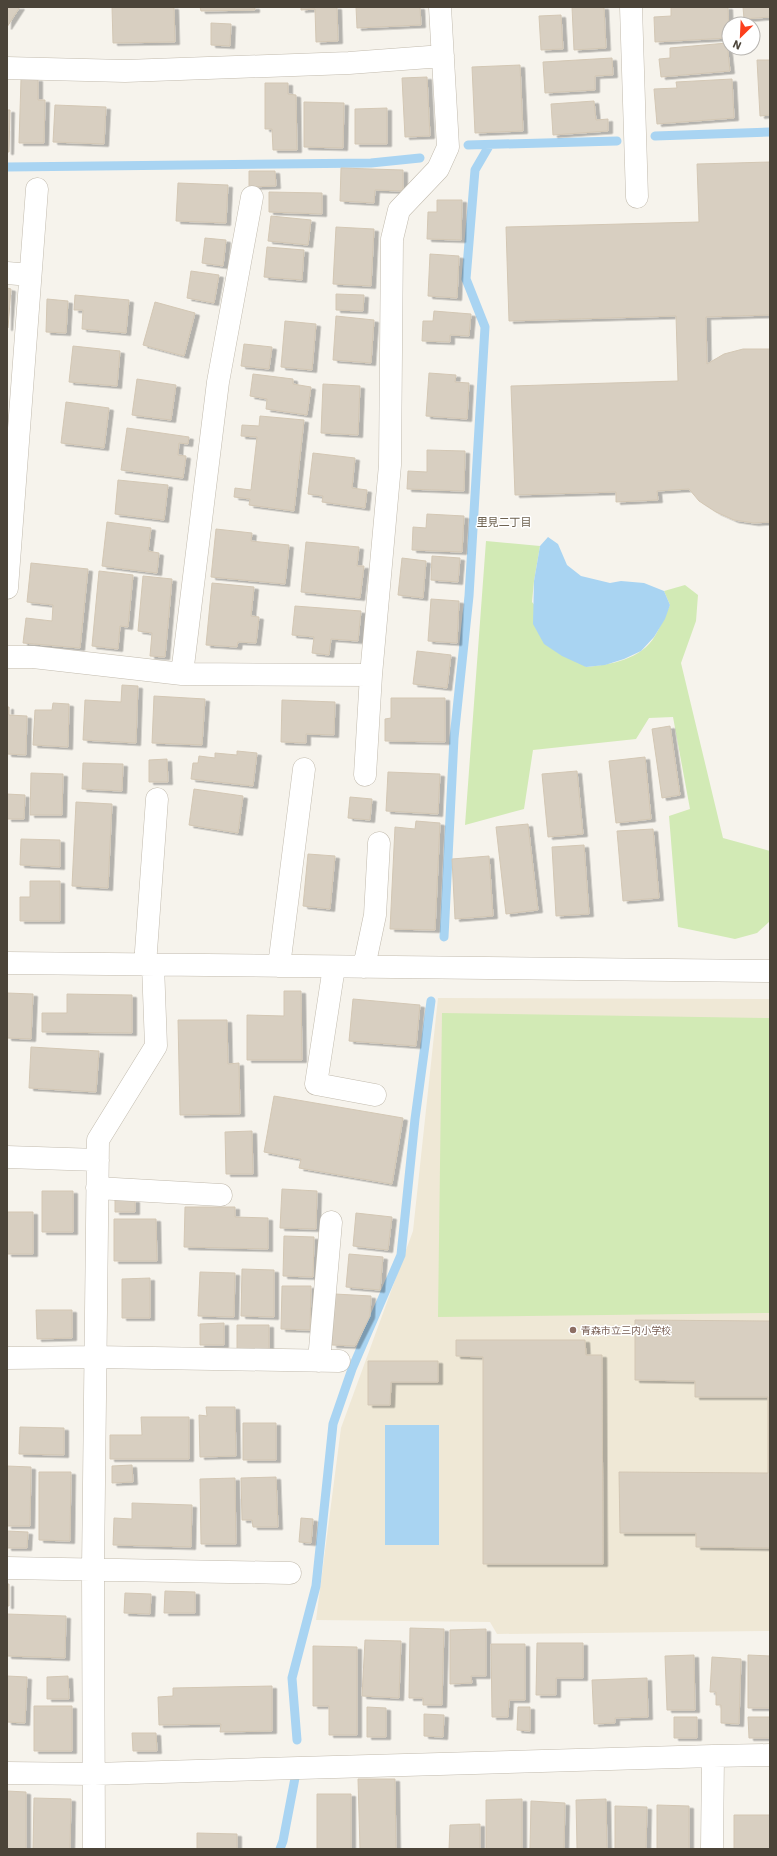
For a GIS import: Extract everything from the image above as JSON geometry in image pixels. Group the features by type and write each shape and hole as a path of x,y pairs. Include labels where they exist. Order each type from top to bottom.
{"street":[{"path":"365,775 371,675 390,465 392,238 399,210 438,169 448,147 440,7"},
{"path":"631,7 637,197"},
{"path":"7,68 125,71 349,63 443,56"},
{"path":"7,588 12,445 30,275 37,189"},
{"path":"182,674 218,382 252,197"},
{"path":"7,273 30,275"},
{"path":"7,657 34,657 182,674 371,675"},
{"path":"278,966 304,769"},
{"path":"94,1849 93,1569 98,1140 156,1046 149,965 157,799"},
{"path":"364,967 375,915 379,843"},
{"path":"7,963 770,971"},
{"path":"334,967 316,1084 375,1095"},
{"path":"7,1157 98,1160"},
{"path":"97,1188 221,1195"},
{"path":"7,1358 95,1357 329,1361 331,1222"},
{"path":"7,1568 290,1573"},
{"path":"7,1773 94,1774 770,1755"},
{"path":"712,1849 713,1756"}],"shaded area":[{"name":"青森市立三内小学校","path":"438,998 770,999 770,1631 497,1634 490,1622 316,1620 341,1428 413,1231"}],"green space":[{"path":"486,541 540,546 532,602 586,667 605,665 625,659 642,650 649,644 655,636 670,605 664,591 685,585 698,595 696,621 681,663 723,838 770,851 770,921 757,933 735,939 678,927 669,816 690,809 673,717 649,718 636,739 533,750 524,809 465,825"},
{"path":"442,1013 770,1018 770,1313 438,1317"}],"water":[{"path":"548,537 558,544 567,565 581,576 610,583 621,581 644,583 664,591 670,605 665,619 654,637 641,651 624,659 605,665 586,667 562,656 544,644 533,624 534,581 540,546"},
{"path":"385,1425 439,1425 439,1545 385,1545"}],"building":[{"path":"7,7 20,7 7,27"},
{"path":"112,7 174,7 175,42 113,43"},
{"path":"200,7 255,7 255,10 201,11"},
{"path":"301,7 337,7 338,41 316,42 315,9 301,10"},
{"path":"356,7 420,7 421,25 357,28"},
{"path":"572,7 604,7 606,48 574,50"},
{"path":"671,7 728,7 728,16 721,16 721,38 655,42 654,17 671,16"},
{"path":"743,7 770,7 770,17 744,16"},
{"path":"561,15 563,49 541,50 539,16"},
{"path":"211,23 231,24 230,46 211,45"},
{"path":"721,44 721,56 728,56 730,71 661,77 659,59 670,58 670,48"},
{"path":"612,58 613,75 595,76 595,90 545,93 543,62"},
{"path":"757,60 770,60 770,115 760,116"},
{"path":"520,65 523,131 475,133 472,67"},
{"path":"427,77 430,136 405,137 402,78"},
{"path":"21,79 38,79 38,100 45,100 44,143 19,143"},
{"path":"732,79 734,118 657,124 654,89 677,88 676,82"},
{"path":"265,83 288,83 288,94 296,95 297,150 273,150 272,129 265,129"},
{"path":"594,101 596,120 608,119 608,131 553,135 551,104"},
{"path":"304,102 344,103 343,148 304,147"},
{"path":"55,105 106,107 104,144 53,142"},
{"path":"387,108 387,144 355,144 355,109"},
{"path":"7,110 10,110 9,152 7,152"},
{"path":"770,162 770,315 706,317 707,364 724,354 743,349 770,349 770,522 754,523 734,520 716,512 699,501 689,489 657,491 658,500 616,502 616,492 515,495 511,386 678,381 676,316 509,321 506,227 699,222 697,164"},
{"path":"341,168 403,170 403,191 375,190 374,203 340,201"},
{"path":"249,171 275,171 276,186 249,187"},
{"path":"178,183 228,185 226,223 176,221"},
{"path":"269,192 322,193 322,214 269,212"},
{"path":"437,200 462,200 461,240 427,239 428,212 437,212"},
{"path":"271,216 311,220 308,245 268,241"},
{"path":"336,227 374,229 371,286 333,284"},
{"path":"205,238 226,240 223,266 202,263"},
{"path":"267,247 304,250 302,280 264,277"},
{"path":"430,254 459,256 457,298 428,296"},
{"path":"191,271 219,275 214,303 187,298"},
{"path":"7,288 11,289 8,328 7,328"},
{"path":"336,294 364,295 363,311 336,310"},
{"path":"75,295 129,300 126,333 82,329 83,310 74,310"},
{"path":"47,299 68,301 66,333 46,332"},
{"path":"155,302 195,313 184,356 143,345"},
{"path":"434,311 471,314 469,336 450,335 450,342 422,341 423,321 433,321"},
{"path":"336,316 374,320 371,363 333,360"},
{"path":"285,321 316,324 312,370 281,367"},
{"path":"244,344 272,347 269,369 241,366"},
{"path":"73,346 120,351 117,386 69,382"},
{"path":"429,373 456,375 455,382 469,383 467,419 426,416"},
{"path":"253,374 293,379 293,384 311,387 307,415 266,409 267,399 250,396"},
{"path":"137,379 176,385 171,420 132,415"},
{"path":"323,384 360,386 358,435 321,433"},
{"path":"66,402 109,408 104,448 61,443"},
{"path":"260,416 304,420 294,511 249,505 250,499 234,497 235,488 251,490 257,437 241,436 242,425 259,426"},
{"path":"127,428 189,437 188,444 179,443 178,455 186,456 183,478 121,470"},
{"path":"427,450 465,451 464,491 407,489 408,471 427,472"},
{"path":"313,453 355,458 352,488 367,490 365,508 322,502 323,496 308,494"},
{"path":"118,480 168,485 164,520 115,514"},
{"path":"427,514 464,516 462,552 412,550 413,527 426,528"},
{"path":"107,522 151,528 148,551 159,553 157,573 102,566"},
{"path":"216,529 252,533 251,541 289,545 285,584 211,577"},
{"path":"306,542 359,547 357,566 364,566 360,598 301,592"},
{"path":"432,556 460,558 458,582 431,580"},
{"path":"402,558 426,561 423,598 398,595"},
{"path":"31,563 88,569 80,648 23,643 26,618 52,621 53,605 27,602"},
{"path":"99,571 133,575 128,627 120,626 118,649 92,646"},
{"path":"143,576 172,579 165,657 150,656 152,633 138,631"},
{"path":"212,583 254,587 251,616 259,617 256,643 238,642 237,647 206,645"},
{"path":"431,599 459,601 457,643 428,641"},
{"path":"295,606 361,611 358,641 331,639 329,655 312,653 314,637 292,635"},
{"path":"417,651 451,655 447,688 413,684"},
{"path":"122,685 138,686 136,743 83,740 85,700 121,702"},
{"path":"154,696 205,699 202,745 152,743"},
{"path":"391,698 445,698 445,742 385,741 385,719 391,718"},
{"path":"282,700 335,702 334,735 306,734 306,743 281,742"},
{"path":"53,703 69,704 68,747 33,745 35,710 52,710"},
{"path":"7,707 9,707 9,715 27,716 26,755 7,754"},
{"path":"670,726 680,795 662,798 652,729"},
{"path":"237,751 257,753 253,786 191,779 193,763 198,763 199,756 215,758 215,753 237,755"},
{"path":"645,757 651,819 616,823 609,761"},
{"path":"167,759 168,782 149,782 149,760"},
{"path":"83,763 123,764 122,791 82,789"},
{"path":"577,771 583,834 548,837 542,774"},
{"path":"388,772 440,774 438,814 386,811"},
{"path":"31,773 63,774 62,815 30,815"},
{"path":"194,789 243,796 238,833 189,825"},
{"path":"7,794 25,795 24,819 7,819"},
{"path":"350,797 372,799 370,820 348,818"},
{"path":"76,802 112,804 108,888 72,886"},
{"path":"416,821 440,823 435,930 390,929 395,827 415,829"},
{"path":"528,824 538,910 506,914 496,827"},
{"path":"653,829 659,898 623,901 617,831"},
{"path":"21,839 60,840 60,867 20,865"},
{"path":"584,845 589,914 556,916 552,847"},
{"path":"308,854 335,856 330,909 303,906"},
{"path":"489,856 493,916 455,919 452,859"},
{"path":"30,881 60,881 60,921 20,921 20,897 30,897"},
{"path":"284,991 301,991 302,1060 247,1060 247,1015 284,1016"},
{"path":"7,993 33,994 31,1039 7,1038"},
{"path":"67,994 132,995 132,1033 42,1032 42,1013 67,1013"},
{"path":"353,999 420,1005 416,1046 349,1041"},
{"path":"178,1020 227,1020 228,1064 239,1063 240,1114 180,1115"},
{"path":"31,1047 99,1051 96,1092 29,1088"},
{"path":"274,1096 403,1118 392,1184 299,1168 301,1159 264,1152"},
{"path":"252,1131 253,1174 226,1174 225,1132"},
{"path":"282,1189 317,1191 316,1229 280,1228"},
{"path":"42,1191 73,1191 73,1232 42,1232"},
{"path":"115,1200 135,1200 135,1212 115,1212"},
{"path":"185,1207 235,1207 235,1217 268,1218 268,1249 184,1247"},
{"path":"7,1212 33,1212 33,1254 7,1254"},
{"path":"356,1213 392,1217 388,1250 353,1246"},
{"path":"114,1219 156,1219 157,1261 114,1261"},
{"path":"284,1236 314,1237 313,1277 283,1276"},
{"path":"349,1254 383,1257 380,1290 346,1287"},
{"path":"242,1269 274,1270 274,1317 241,1316"},
{"path":"200,1272 235,1273 234,1317 198,1316"},
{"path":"150,1278 150,1318 122,1318 122,1279"},
{"path":"282,1286 311,1286 310,1330 281,1329"},
{"path":"335,1294 371,1296 370,1316 355,1346 332,1345"},
{"path":"36,1310 72,1310 72,1338 37,1339"},
{"path":"635,1320 770,1321 770,1548 696,1547 696,1533 620,1533 619,1472 768,1473 768,1397 695,1397 695,1381 635,1380"},
{"path":"224,1323 224,1345 200,1345 200,1324"},
{"path":"237,1325 269,1325 269,1350 237,1350"},
{"path":"456,1340 585,1340 586,1355 602,1355 603,1564 483,1564 483,1357 456,1356"},
{"path":"368,1361 438,1361 438,1382 391,1382 390,1405 368,1405"},
{"path":"206,1407 235,1407 236,1456 200,1457 199,1415 207,1416"},
{"path":"141,1417 189,1417 189,1459 110,1459 110,1435 142,1435"},
{"path":"243,1423 276,1423 276,1460 243,1460"},
{"path":"20,1427 64,1428 64,1455 19,1454"},
{"path":"132,1465 133,1482 112,1483 112,1466"},
{"path":"7,1466 31,1467 30,1526 7,1526"},
{"path":"39,1472 71,1472 70,1541 39,1540"},
{"path":"276,1477 278,1527 253,1527 252,1520 242,1520 241,1478"},
{"path":"235,1478 236,1544 201,1544 200,1479"},
{"path":"132,1503 192,1505 191,1547 113,1545 114,1518 132,1519"},
{"path":"301,1518 313,1519 311,1543 299,1542"},
{"path":"7,1531 28,1532 27,1548 7,1548"},
{"path":"7,1584 9,1584 9,1606 7,1606"},
{"path":"165,1591 195,1592 195,1613 164,1613"},
{"path":"125,1593 151,1594 150,1614 124,1613"},
{"path":"7,1614 66,1616 65,1658 7,1656"},
{"path":"410,1628 444,1629 442,1705 423,1705 423,1698 409,1698"},
{"path":"486,1629 486,1676 471,1676 472,1683 450,1684 450,1630"},
{"path":"365,1640 401,1641 399,1698 362,1696"},
{"path":"537,1643 583,1643 583,1678 556,1678 556,1695 536,1695"},
{"path":"491,1644 525,1644 525,1700 509,1700 508,1717 492,1717"},
{"path":"313,1646 357,1647 357,1735 329,1735 329,1706 313,1706"},
{"path":"694,1655 695,1710 667,1710 665,1656"},
{"path":"748,1655 770,1656 770,1708 748,1708"},
{"path":"712,1657 741,1659 739,1724 721,1723 721,1705 716,1705 716,1692 710,1692"},
{"path":"7,1676 27,1677 25,1723 7,1722"},
{"path":"68,1676 69,1699 47,1699 47,1677"},
{"path":"647,1678 648,1717 615,1718 615,1723 594,1724 592,1680"},
{"path":"272,1686 272,1731 220,1732 221,1724 159,1725 158,1697 173,1696 173,1688"},
{"path":"34,1706 72,1706 72,1751 34,1751"},
{"path":"367,1707 386,1708 386,1737 367,1737"},
{"path":"518,1707 530,1707 530,1731 517,1730"},
{"path":"424,1714 444,1715 443,1737 424,1736"},
{"path":"674,1717 697,1717 697,1738 674,1738"},
{"path":"748,1717 770,1717 770,1738 749,1738"},
{"path":"132,1733 156,1733 157,1751 133,1751"},
{"path":"358,1779 395,1779 396,1849 360,1849"},
{"path":"7,1791 26,1792 26,1849 7,1849"},
{"path":"317,1794 351,1794 351,1849 317,1849"},
{"path":"34,1798 71,1799 70,1849 33,1849"},
{"path":"522,1799 522,1849 486,1849 486,1800"},
{"path":"606,1799 607,1849 577,1849 576,1800"},
{"path":"531,1801 565,1803 564,1849 530,1849"},
{"path":"657,1805 689,1806 689,1849 657,1849"},
{"path":"615,1806 647,1807 646,1849 615,1849"},
{"path":"734,1815 770,1815 770,1849 734,1849"},
{"path":"480,1824 480,1849 449,1849 450,1825"},
{"path":"197,1833 237,1834 237,1849 197,1849"}],"waterway":[{"path":"655,136 770,132"},
{"path":"468,145 617,141"},
{"path":"444,937 454,738 469,596 485,327 466,279 475,170 489,146"},
{"path":"7,167 371,163 420,158"},
{"path":"297,1740 292,1678 316,1586 333,1424 352,1369 401,1255 415,1119 431,1001"},
{"path":"280,1849 283,1841 295,1778"}],"place":[{"name":"青森市立三内小学校","path":"573,1330"}],"district":[{"name":"里見二丁目","path":"504,522"}]}
